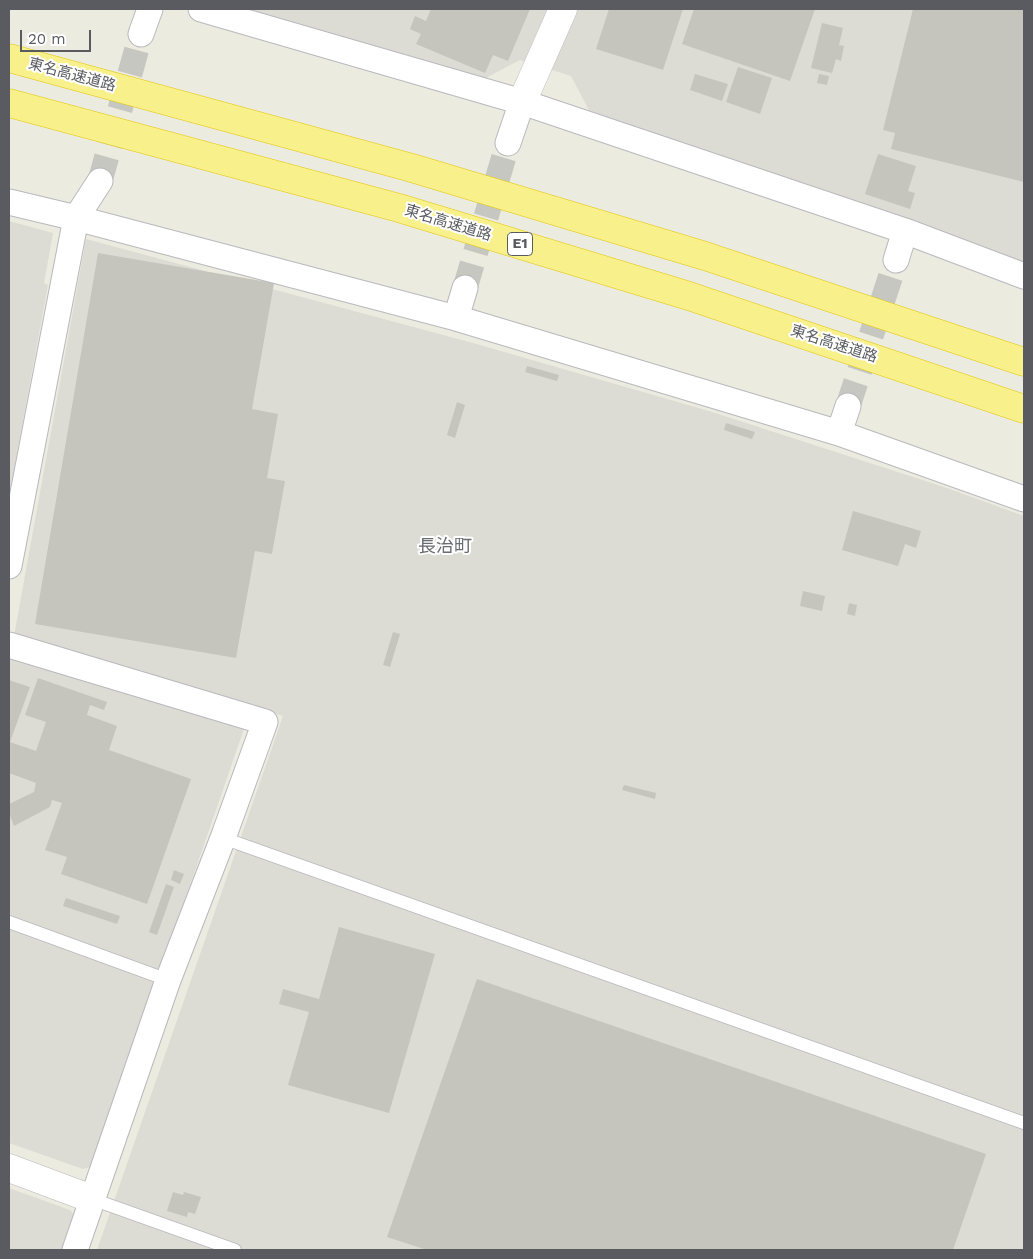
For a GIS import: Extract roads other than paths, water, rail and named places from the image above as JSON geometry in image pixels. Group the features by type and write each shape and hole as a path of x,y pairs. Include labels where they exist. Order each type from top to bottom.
{"highway":[{"name":"東名高速道路","path":"9,58 431,173 706,256 1024,362"},
{"name":"東名高速道路","path":"9,103 408,210 690,296 1024,409"}],"street":[{"path":"141,34 150,9"},
{"path":"201,9 522,102 906,230 1024,276"},
{"path":"508,143 522,102 563,9"},
{"path":"9,566 76,218 100,181"},
{"path":"9,202 456,318 839,433 1024,500"},
{"path":"896,260 906,230"},
{"path":"456,318 465,288"},
{"path":"839,433 848,406"},
{"path":"9,645 265,722 223,838 168,980 75,1250"},
{"path":"9,1168 92,1198"}],"lane":[{"path":"223,838 1024,1123"},
{"path":"9,922 168,980"},
{"path":"92,1198 235,1250"}],"tunnel":[{"path":"100,181 141,34"},
{"path":"465,288 508,143"},
{"path":"848,406 896,260"}],"district":[{"name":"長治町","path":"445,547"}]}
